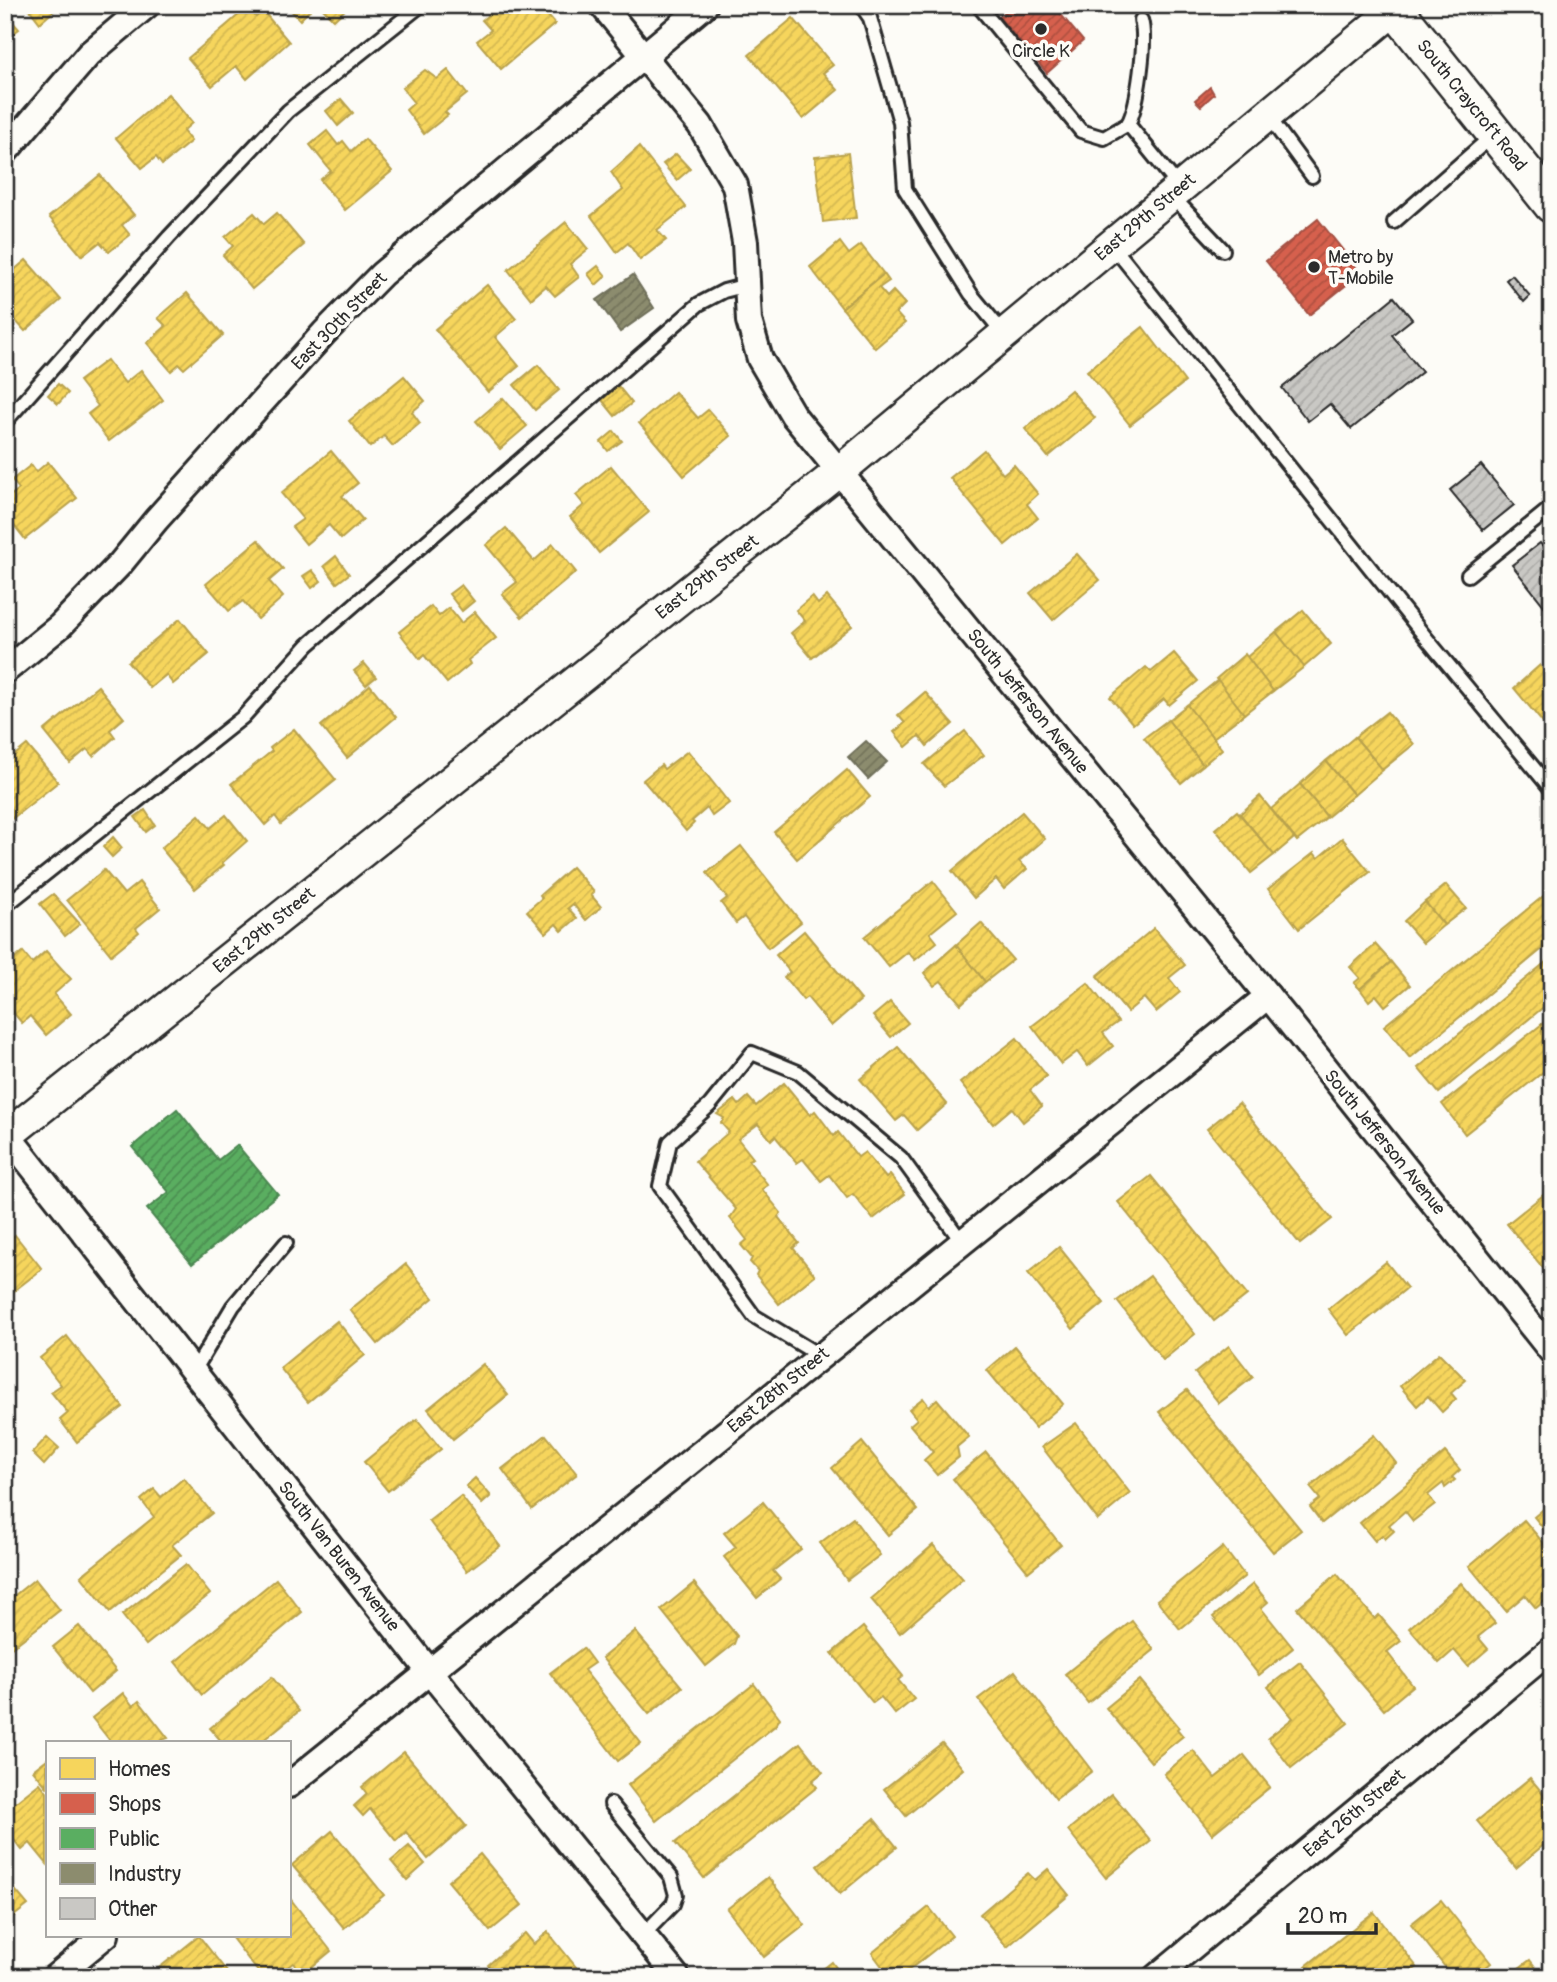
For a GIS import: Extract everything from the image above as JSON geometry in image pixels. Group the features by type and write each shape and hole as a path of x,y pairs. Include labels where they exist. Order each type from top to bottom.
{"main road":[{"name":"South Craycroft Road","path":"1396,7 1552,205"}],"street":[{"path":"5,152 89,54 146,5"},
{"name":"South Jefferson Avenue","path":"602,5 700,125 735,185 745,242 750,321 760,359 793,415 1268,996 1552,1352"},
{"name":"East 30th Street","path":"5,671 60,626 120,564 156,520 324,333 382,274 705,5"},
{"name":"East 29th Street","path":"6,1135 841,471 1396,7"},
{"name":"East 28th Street","path":"290,1785 1268,996"},
{"name":"South Van Buren Avenue","path":"6,1135 429,1671 677,1977"},
{"name":"East 26th Street","path":"1156,1977 1552,1649"},
{"path":"55,1977 104,1937"}],"lane":[{"path":"5,422 169,237 288,111 421,5"},
{"path":"862,5 870,18 900,122 905,189 971,293 1004,335"},
{"path":"978,5 1081,131 1104,138 1128,124 1134,113 1142,57 1144,29 1141,20"},
{"path":"1267,115 1312,176"},
{"path":"1128,124 1176,192 1223,250"},
{"path":"1394,222 1495,134"},
{"path":"1112,245 1427,639 1552,790"},
{"path":"5,906 243,717 308,645 699,304 723,291 747,285"},
{"path":"1468,575 1552,507"},
{"path":"820,1356 754,1317 660,1186 670,1142 710,1105 752,1053 798,1072 901,1158 962,1242"},
{"path":"194,1371 233,1306 286,1243"},
{"path":"611,1804 671,1877 676,1895 673,1904 643,1935"}],"building: Homes":[{"path":"5,5 10,11 6,14 19,29 5,40"},
{"path":"26,5 55,5 57,8 40,23"},
{"path":"286,5 315,5 300,20"},
{"path":"319,5 350,5 334,20"},
{"path":"500,5 539,5 555,24 501,69 477,41 491,30 482,20"},
{"path":"248,7 256,17 263,11 289,42 247,79 236,66 212,86 188,58"},
{"path":"793,18 833,65 823,73 838,90 803,119 749,55"},
{"path":"425,70 437,79 448,70 467,94 445,112 448,115 424,134 406,110 414,103 402,88"},
{"path":"168,94 192,123 183,131 191,141 162,165 156,157 142,168 116,138"},
{"path":"341,99 353,113 338,126 326,111"},
{"path":"327,131 338,145 343,141 351,151 365,139 392,171 345,210 320,180 331,171 310,145"},
{"path":"639,147 686,207 657,230 666,240 640,260 628,243 617,252 591,216 623,190 611,172"},
{"path":"848,153 856,218 823,222 815,157"},
{"path":"676,154 690,169 677,180 663,164"},
{"path":"100,175 134,215 122,225 130,235 109,252 100,242 82,256 49,217"},
{"path":"254,213 264,224 277,213 304,245 252,289 223,255 233,246 225,237"},
{"path":"566,222 588,249 570,264 579,277 555,296 546,286 531,299 508,270"},
{"path":"840,242 849,254 861,245 884,274 842,308 810,267"},
{"path":"26,260 61,300 25,331 15,320 5,328 5,278"},
{"path":"598,266 606,276 596,285 588,274"},
{"path":"884,274 889,281 879,288 887,297 893,291 905,304 896,313 905,323 875,348 842,308"},
{"path":"487,285 516,319 495,337 519,366 488,392 435,329"},
{"path":"187,293 223,335 184,369 179,364 171,371 147,343 166,326 158,318"},
{"path":"1143,327 1185,382 1130,425 1087,371"},
{"path":"107,360 125,383 141,370 163,400 109,441 88,414 98,406 79,381"},
{"path":"538,365 559,390 535,410 514,385"},
{"path":"404,376 425,401 412,412 420,423 393,446 384,436 370,447 349,421"},
{"path":"58,384 68,393 58,404 48,395"},
{"path":"618,386 632,403 615,416 602,400"},
{"path":"1071,390 1095,418 1048,457 1025,429"},
{"path":"675,392 698,418 708,410 731,436 684,476 639,423"},
{"path":"503,398 527,426 500,449 476,421"},
{"path":"614,431 622,441 608,451 601,442"},
{"path":"984,450 1003,474 1014,465 1038,494 1027,504 1038,518 1005,545 950,478"},
{"path":"331,451 358,483 342,496 363,520 341,539 329,525 306,544 292,527 303,519 281,493"},
{"path":"48,462 77,498 25,539 5,514 5,500 19,489 12,480 31,465 36,472"},
{"path":"611,466 649,512 599,553 570,517 584,505 576,495"},
{"path":"506,528 534,561 553,544 576,572 522,617 502,594 517,582 486,545"},
{"path":"258,540 283,569 269,581 283,597 258,619 243,601 229,611 206,584"},
{"path":"1077,554 1100,580 1053,620 1030,593"},
{"path":"336,556 349,574 337,583 324,566"},
{"path":"312,570 321,581 312,588 303,576"},
{"path":"461,585 474,601 462,611 449,594"},
{"path":"812,596 818,604 827,596 852,626 812,658 791,633 805,621 796,610"},
{"path":"431,606 439,616 449,608 461,623 475,612 496,638 468,660 470,664 447,683 424,655 420,659 399,632"},
{"path":"1303,610 1331,644 1304,667 1276,632"},
{"path":"180,619 209,654 173,684 166,675 150,688 128,662"},
{"path":"1276,632 1304,667 1273,691 1247,657"},
{"path":"1174,653 1198,681 1169,705 1164,699 1133,724 1110,697 1146,667 1151,672"},
{"path":"1245,654 1273,691 1244,714 1216,679"},
{"path":"364,663 376,677 366,685 354,671"},
{"path":"1540,665 1552,680 1552,734 1514,688"},
{"path":"1218,680 1244,714 1213,738 1187,705"},
{"path":"370,685 396,717 347,758 321,726"},
{"path":"98,686 124,718 110,730 115,737 93,756 87,749 70,763 44,731"},
{"path":"925,692 953,724 927,746 919,736 906,747 894,732 905,723 898,715"},
{"path":"1187,705 1222,749 1203,765 1168,720"},
{"path":"1387,712 1414,744 1382,770 1355,737"},
{"path":"1168,720 1203,765 1181,783 1144,738"},
{"path":"294,729 336,780 281,824 275,816 265,825 231,784 272,751 270,748"},
{"path":"965,731 984,755 944,786 924,764"},
{"path":"1355,737 1383,770 1354,795 1326,761"},
{"path":"27,745 58,782 8,822 5,819 5,763"},
{"path":"688,751 729,803 712,816 707,808 692,821 694,823 686,831 643,780 661,765 664,769"},
{"path":"1326,761 1354,795 1327,817 1300,784"},
{"path":"847,770 870,797 797,859 774,832"},
{"path":"1300,784 1327,817 1297,841 1271,809"},
{"path":"1260,796 1294,838 1274,855 1240,814"},
{"path":"145,810 155,825 146,832 135,817"},
{"path":"1237,811 1274,855 1251,873 1215,829"},
{"path":"1022,812 1045,839 1019,861 1027,869 1004,889 996,879 974,898 952,871"},
{"path":"199,815 210,828 226,815 247,841 195,889 161,848"},
{"path":"113,837 122,848 112,857 103,847"},
{"path":"1342,838 1370,872 1299,929 1268,889 1314,853 1318,858"},
{"path":"741,846 801,922 768,948 744,917 736,923 721,903 727,898 707,873"},
{"path":"572,867 594,892 591,895 601,907 586,920 573,904 568,908 577,918 562,931 556,924 546,933 527,911 542,898 540,895"},
{"path":"104,870 124,894 139,882 160,908 136,928 139,932 111,955 67,900"},
{"path":"933,881 957,911 930,933 937,942 915,960 908,952 889,967 864,937"},
{"path":"1446,885 1466,908 1444,925 1425,902"},
{"path":"1552,889 1552,941 1410,1058 1384,1026"},
{"path":"53,894 80,924 65,936 40,904"},
{"path":"1425,902 1444,925 1423,943 1404,921"},
{"path":"981,923 1013,960 985,982 956,945"},
{"path":"1154,928 1185,965 1169,978 1180,992 1156,1012 1144,998 1127,1012 1097,976"},
{"path":"804,931 861,1000 831,1026 807,997 803,1000 784,977 790,972 776,955"},
{"path":"1375,944 1391,962 1360,989 1354,983 1360,978 1350,967"},
{"path":"956,945 985,982 961,1004 941,981 934,986 924,973"},
{"path":"46,951 71,979 54,994 71,1014 46,1035 30,1016 22,1023 5,1003 5,967 23,952 32,963"},
{"path":"1552,957 1552,1000 1439,1093 1418,1068"},
{"path":"1391,962 1410,985 1385,1006 1376,995 1369,1001 1360,989"},
{"path":"1088,983 1118,1022 1103,1033 1113,1046 1088,1066 1077,1052 1061,1064 1032,1026"},
{"path":"890,1002 908,1023 891,1037 873,1016"},
{"path":"1552,1016 1552,1065 1465,1134 1442,1104"},
{"path":"1017,1038 1047,1076 1030,1090 1042,1106 1023,1122 1012,1108 993,1124 960,1083"},
{"path":"898,1047 947,1104 917,1130 904,1115 896,1121 860,1079"},
{"path":"784,1083 810,1115 815,1111 834,1136 838,1132 858,1157 865,1152 886,1178 890,1175 905,1194 873,1219 853,1194 847,1198 829,1175 821,1181 803,1159 797,1163 775,1136 771,1140 758,1124 738,1139 753,1158 748,1160 768,1185 762,1189 781,1213 778,1217 799,1243 793,1248 815,1275 779,1304 756,1275 758,1271 750,1262 752,1258 741,1245 747,1240 730,1218 736,1209 695,1161 729,1132 721,1123 724,1118 717,1114 735,1100 739,1105 748,1097 756,1106"},
{"path":"1239,1103 1332,1219 1300,1244 1207,1129"},
{"path":"1151,1176 1247,1295 1214,1321 1118,1202"},
{"path":"1552,1188 1552,1279 1507,1224"},
{"path":"15,1235 42,1269 5,1298 5,1243"},
{"path":"1059,1247 1104,1303 1073,1329 1028,1273"},
{"path":"1386,1262 1407,1288 1348,1335 1328,1309"},
{"path":"406,1264 433,1298 378,1344 350,1310"},
{"path":"1150,1276 1195,1334 1163,1360 1117,1301"},
{"path":"337,1321 365,1355 308,1402 280,1368"},
{"path":"67,1336 123,1407 77,1442 60,1420 68,1413 51,1392 61,1385 40,1358"},
{"path":"1015,1346 1063,1404 1035,1428 987,1370"},
{"path":"1229,1346 1253,1377 1219,1403 1195,1373"},
{"path":"1439,1353 1466,1380 1451,1393 1456,1399 1442,1412 1428,1396 1417,1406 1400,1386"},
{"path":"483,1364 508,1395 453,1439 428,1409"},
{"path":"1187,1390 1301,1530 1273,1552 1159,1412"},
{"path":"923,1398 929,1406 937,1399 969,1437 957,1447 959,1457 937,1475 924,1460 933,1452 910,1425 917,1419 909,1409"},
{"path":"417,1419 441,1449 388,1491 364,1462"},
{"path":"1076,1423 1130,1493 1098,1520 1042,1447"},
{"path":"546,1435 577,1474 532,1509 502,1469"},
{"path":"1374,1435 1396,1463 1322,1523 1310,1507 1320,1499 1310,1487"},
{"path":"47,1437 59,1448 44,1465 32,1453"},
{"path":"862,1442 918,1510 888,1535 832,1468"},
{"path":"986,1452 1061,1545 1028,1572 953,1479"},
{"path":"1445,1452 1460,1470 1452,1477 1455,1480 1445,1488 1443,1483 1428,1495 1435,1504 1413,1521 1405,1511 1389,1525 1394,1531 1385,1539 1382,1535 1375,1541 1360,1523"},
{"path":"184,1478 212,1513 172,1545 181,1555 110,1612 81,1576 154,1517 141,1500 154,1489 161,1497"},
{"path":"475,1478 491,1496 482,1504 466,1486"},
{"path":"461,1496 500,1546 467,1571 429,1521"},
{"path":"763,1502 801,1549 773,1571 780,1579 757,1598 724,1557 736,1547 724,1533"},
{"path":"1552,1502 1552,1539 1534,1517"},
{"path":"853,1518 880,1555 847,1580 820,1543"},
{"path":"1524,1520 1552,1553 1552,1580 1549,1582 1552,1595 1536,1608 1525,1595 1506,1611 1469,1566"},
{"path":"933,1545 963,1579 900,1633 871,1599"},
{"path":"1223,1547 1245,1576 1180,1629 1157,1600"},
{"path":"186,1564 210,1594 146,1645 122,1615"},
{"path":"1337,1574 1375,1619 1379,1615 1401,1641 1387,1652 1413,1686 1384,1710 1297,1608"},
{"path":"35,1579 60,1610 5,1653 5,1603"},
{"path":"276,1579 302,1612 202,1695 175,1662"},
{"path":"694,1583 737,1636 734,1644 706,1666 661,1610"},
{"path":"1461,1583 1495,1623 1478,1637 1488,1649 1468,1666 1454,1650 1439,1663 1409,1628"},
{"path":"1253,1584 1268,1602 1261,1608 1293,1648 1259,1675 1213,1617"},
{"path":"1132,1621 1154,1650 1088,1703 1065,1674"},
{"path":"79,1626 116,1671 90,1693 53,1647"},
{"path":"863,1627 903,1676 898,1680 914,1699 895,1714 881,1697 873,1703 832,1653"},
{"path":"635,1631 682,1687 649,1714 602,1658"},
{"path":"583,1648 594,1663 584,1670 641,1743 618,1761 550,1673"},
{"path":"1300,1662 1348,1723 1291,1768 1268,1738 1293,1718 1268,1687"},
{"path":"1015,1671 1092,1771 1056,1799 978,1699"},
{"path":"272,1677 299,1711 262,1741 221,1741 210,1728"},
{"path":"1140,1680 1179,1727 1177,1729 1183,1736 1151,1762 1106,1708"},
{"path":"754,1684 780,1718 776,1725 656,1821 628,1785"},
{"path":"123,1693 133,1706 139,1701 168,1738 162,1741 110,1741 92,1718"},
{"path":"800,1743 823,1772 812,1781 817,1787 704,1878 675,1843"},
{"path":"942,1743 963,1769 906,1816 884,1789"},
{"path":"1193,1750 1215,1778 1244,1755 1270,1787 1212,1834 1164,1774"},
{"path":"404,1752 466,1826 428,1859 406,1832 396,1841 370,1809 363,1816 354,1806 367,1794 362,1787"},
{"path":"46,1760 46,1786 33,1770"},
{"path":"1530,1778 1552,1804 1552,1838 1516,1868 1477,1821"},
{"path":"40,1783 46,1791 46,1863 30,1843 22,1850 5,1829 13,1819 6,1810"},
{"path":"1112,1794 1151,1841 1106,1878 1068,1830"},
{"path":"874,1819 897,1847 840,1894 817,1866"},
{"path":"332,1831 384,1895 344,1928 292,1865"},
{"path":"409,1846 425,1864 407,1880 391,1861"},
{"path":"480,1854 522,1905 490,1931 448,1881"},
{"path":"1048,1869 1069,1895 1007,1947 980,1914 1028,1873 1035,1880"},
{"path":"768,1877 805,1925 764,1957 727,1909"},
{"path":"5,1878 28,1905 5,1923"},
{"path":"290,1898 331,1951 302,1975 293,1963 275,1977 262,1977 232,1938 290,1937"},
{"path":"1441,1900 1491,1963 1474,1977 1453,1977 1411,1924"},
{"path":"929,1907 952,1936 900,1977 890,1977 872,1953"},
{"path":"1374,1912 1417,1967 1405,1977 1314,1977 1306,1966"},
{"path":"548,1932 584,1977 498,1977 488,1965 525,1933 534,1944"},
{"path":"200,1937 231,1977 166,1977 159,1968"},
{"path":"1530,1960 1543,1977 1507,1977"},
{"path":"832,1962 843,1977 813,1977"}],"building: Shops":[{"name":"Circle K","path":"1013,5 1053,5 1083,41 1047,73 999,17"},
{"path":"1210,87 1214,94 1201,106 1195,100"},
{"name":"Metro by T-Mobile","path":"1318,219 1361,273 1309,315 1266,261"}],"building: Public":[{"path":"177,1109 218,1160 237,1145 278,1194 192,1264 147,1209 169,1192 132,1147"}],"building: Industry":[{"path":"633,275 654,308 620,332 597,300"},
{"path":"866,741 887,762 868,779 848,757"}],"building: Other":[{"path":"1512,275 1530,296 1524,302 1506,280"},
{"path":"1394,297 1412,319 1392,335 1422,372 1351,429 1330,404 1308,421 1282,388"},
{"path":"1481,465 1514,505 1483,530 1450,490"},
{"path":"1540,543 1552,557 1552,616 1512,565"}],"place":[{"name":"Circle K","path":"1041,29"},
{"name":"Metro by T-Mobile","path":"1314,267"}]}
